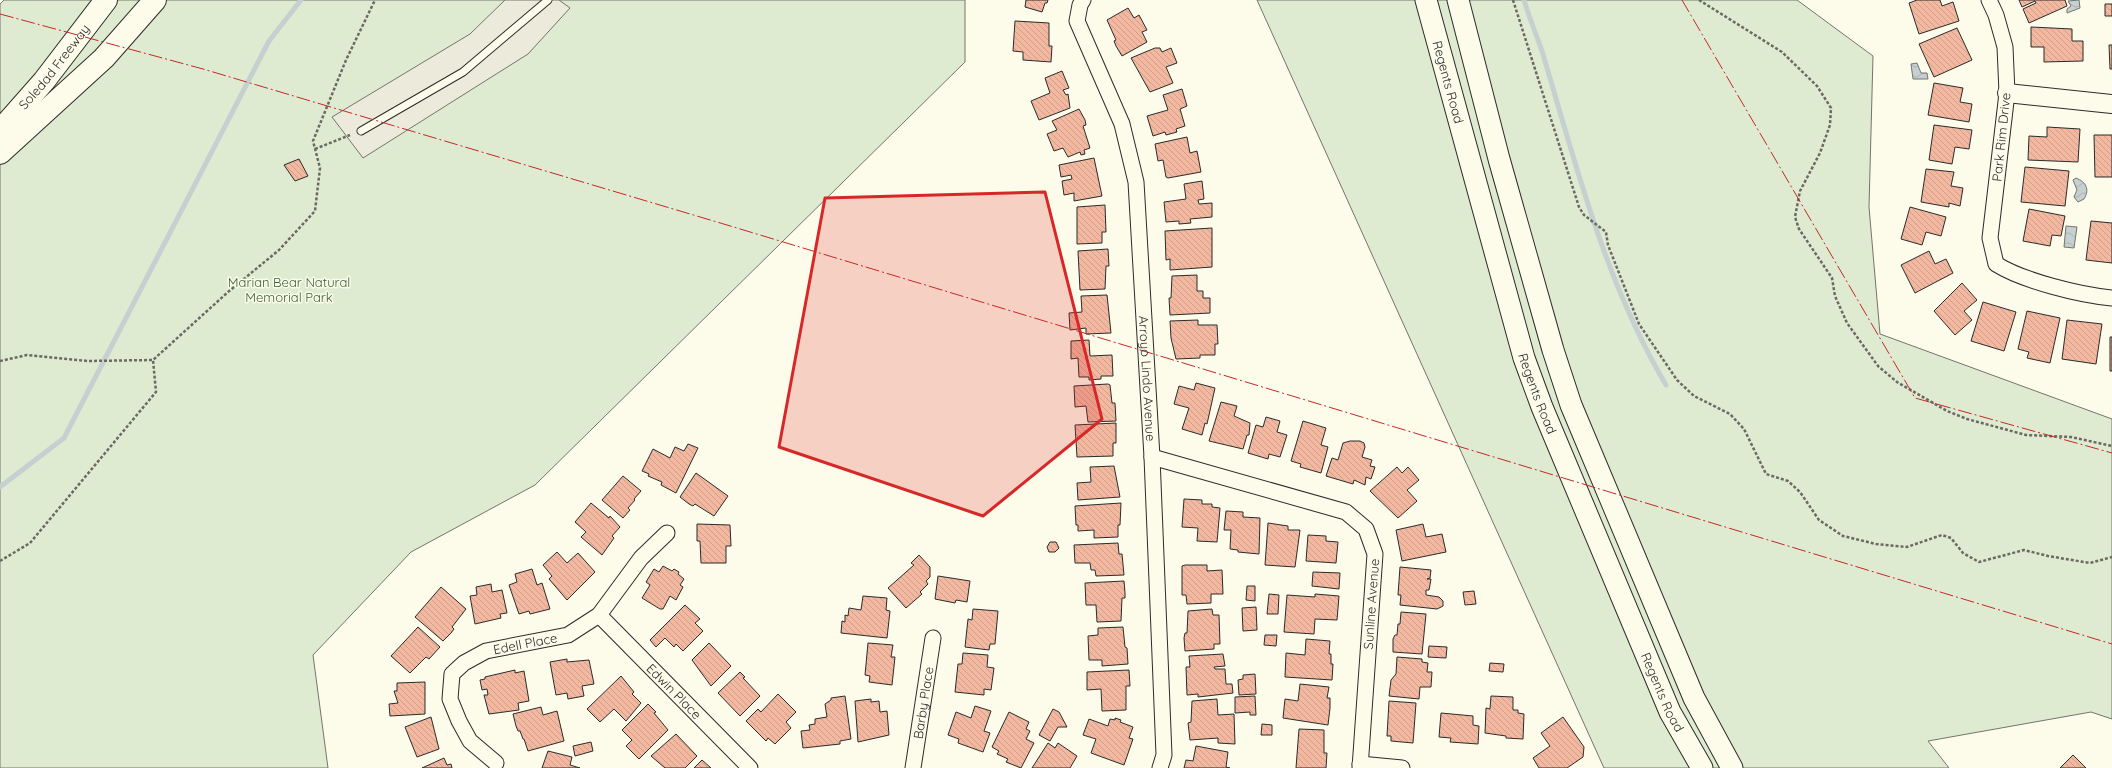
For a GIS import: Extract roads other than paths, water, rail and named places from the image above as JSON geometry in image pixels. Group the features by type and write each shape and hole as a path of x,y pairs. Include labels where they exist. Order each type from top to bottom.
{"highway":[{"name":"Soledad Freeway","path":"0,131 44,81 106,0"},
{"path":"0,153 104,58 155,0"}],"main road":[{"name":"Regents Road","path":"1426,0 1524,358 1545,414 1670,712 1702,768"},
{"name":"Regents Road","path":"1458,0 1501,167 1553,350 1571,405 1694,698 1732,768"}],"street":[{"name":"Arroyo Lindo Avenue","path":"1083,0 1080,5 1077,21 1122,124 1136,182 1152,457 1164,755 1160,768"},
{"name":"Park Rim Drive","path":"1989,0 1996,14 2005,47 2007,93 1990,238 1996,264 2006,270 2056,287 2112,298"},
{"path":"2007,93 2112,104"},
{"name":"Sunline Avenue","path":"1152,457 1346,512 1366,529 1374,554 1360,766"},
{"name":"Edell Place","path":"496,763 470,741 459,721 450,699 452,674 464,663 486,651 568,635 598,615 641,558 667,533"},
{"name":"Edwin Place","path":"598,615 750,768"},
{"name":"Barby Place","path":"913,768 933,638"},
{"path":"1360,766 1402,768"}],"lane":[{"path":"361,131 463,72 548,0"}],"water":[{"path":"2079,0 2080,8 2067,13 2067,9 2071,6 2068,1"},
{"path":"1917,63 1921,73 1927,73 1928,79 1913,79 1911,64"},
{"path":"2076,178 2085,184 2087,189 2084,199 2078,202 2074,197 2077,190 2073,180"},
{"path":"2066,226 2077,227 2074,248 2064,247"}],"waterway":[{"path":"0,487 64,438 269,41 301,0"},
{"path":"1524,0 1542,51 1580,180 1609,264 1645,346 1666,385"}],"park label":[{"name":"Marian Bear Natural Memorial Park","path":"289,290"}]}
